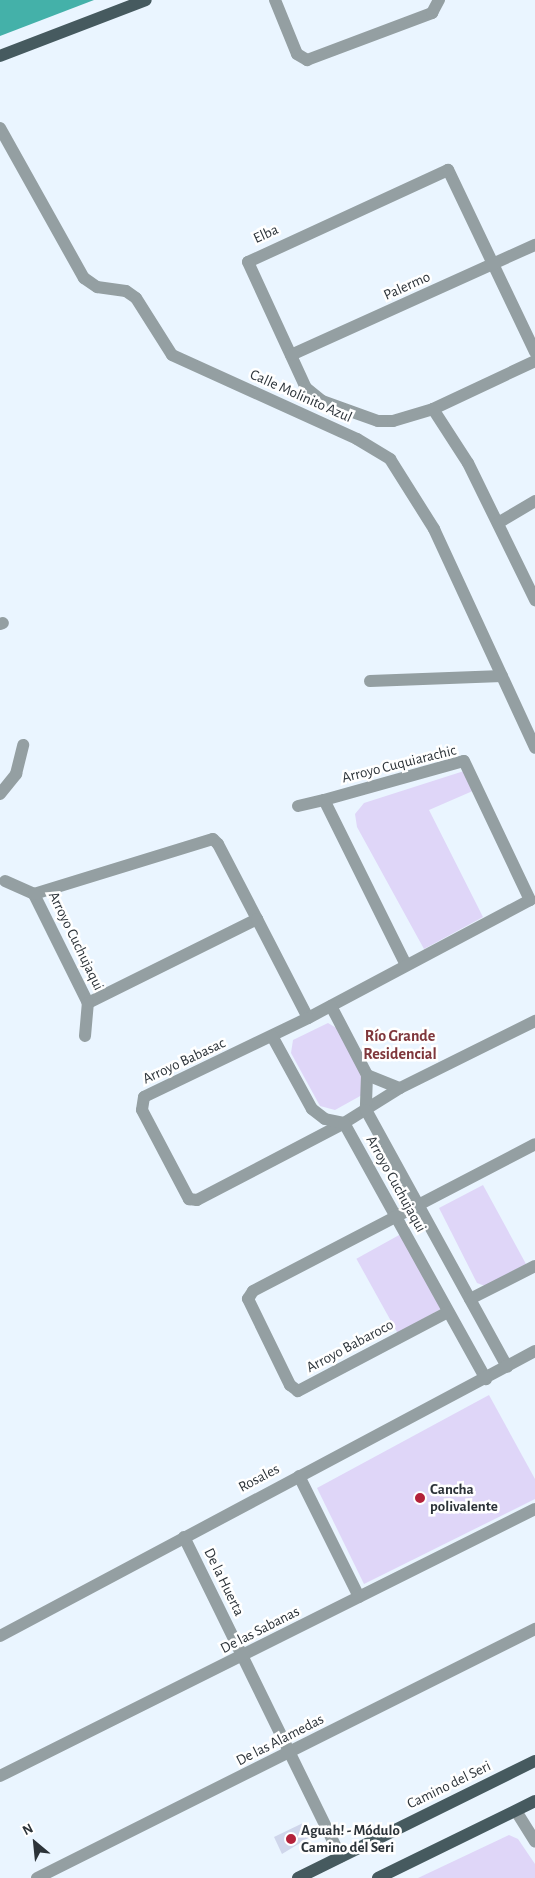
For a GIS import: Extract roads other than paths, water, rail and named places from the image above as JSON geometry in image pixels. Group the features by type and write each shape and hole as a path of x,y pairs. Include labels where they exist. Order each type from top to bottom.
{"main road":[{"path":"0,56 146,0"},
{"name":"Camino del Seri","path":"298,1878 535,1761"},
{"path":"378,1878 535,1801"}],"street":[{"path":"275,0 297,54 307,60 432,13 439,0"},
{"name":"Calle Molinito Azul","path":"0,128 84,278 97,287 120,290 136,298 172,355 357,439 390,459 430,521 535,748"},
{"name":"Elba","path":"433,409 393,421 378,421 313,395 291,355 248,260 444,170 452,173 494,265"},
{"name":"Palermo","path":"291,355 535,246"},
{"path":"494,265 535,352"},
{"path":"535,361 433,409 498,523 535,600"},
{"path":"498,523 535,501"},
{"path":"370,682 502,676"},
{"path":"0,794 16,774 23,745"},
{"name":"Arroyo Cuquiarachic","path":"298,806 324,800 464,755 533,901 406,965 308,1018"},
{"path":"324,800 406,965"},
{"name":"Arroyo Cuchujaqui","path":"257,919 88,1003 34,894 209,838 218,844 257,919 308,1018"},
{"path":"5,881 34,894"},
{"path":"85,1036 88,1003"},
{"path":"331,1006 367,1076 366,1110"},
{"name":"Arroyo Babasac","path":"308,1018 141,1100 142,1110 186,1196 197,1200 344,1123"},
{"path":"272,1036 312,1109 325,1119 344,1123 400,1088 535,1021"},
{"path":"367,1076 400,1088"},
{"name":"Arroyo Cuchujaqui","path":"366,1110 507,1367"},
{"name":"Arroyo Cuchujaqui","path":"344,1123 486,1379"},
{"path":"396,1218 535,1144"},
{"name":"Arroyo Babaroco","path":"396,1218 249,1295 290,1385 304,1390 448,1312"},
{"path":"470,1299 535,1266"},
{"name":"Rosales","path":"0,1636 299,1476 486,1379 535,1351"},
{"path":"299,1476 359,1597"},
{"name":"De las Sabanas","path":"0,1776 243,1657 534,1509"},
{"name":"De la Huerta","path":"184,1537 341,1856"},
{"name":"De las Alamedas","path":"38,1878 290,1754 535,1629"},
{"path":"516,1811 535,1842"}],"place":[{"name":"Cancha polivalente","path":"420,1498"},
{"name":"Aguah! - Módulo Camino del Seri","path":"291,1839"}],"district":[{"name":"Río Grande Residencial","path":"400,1045"}]}
